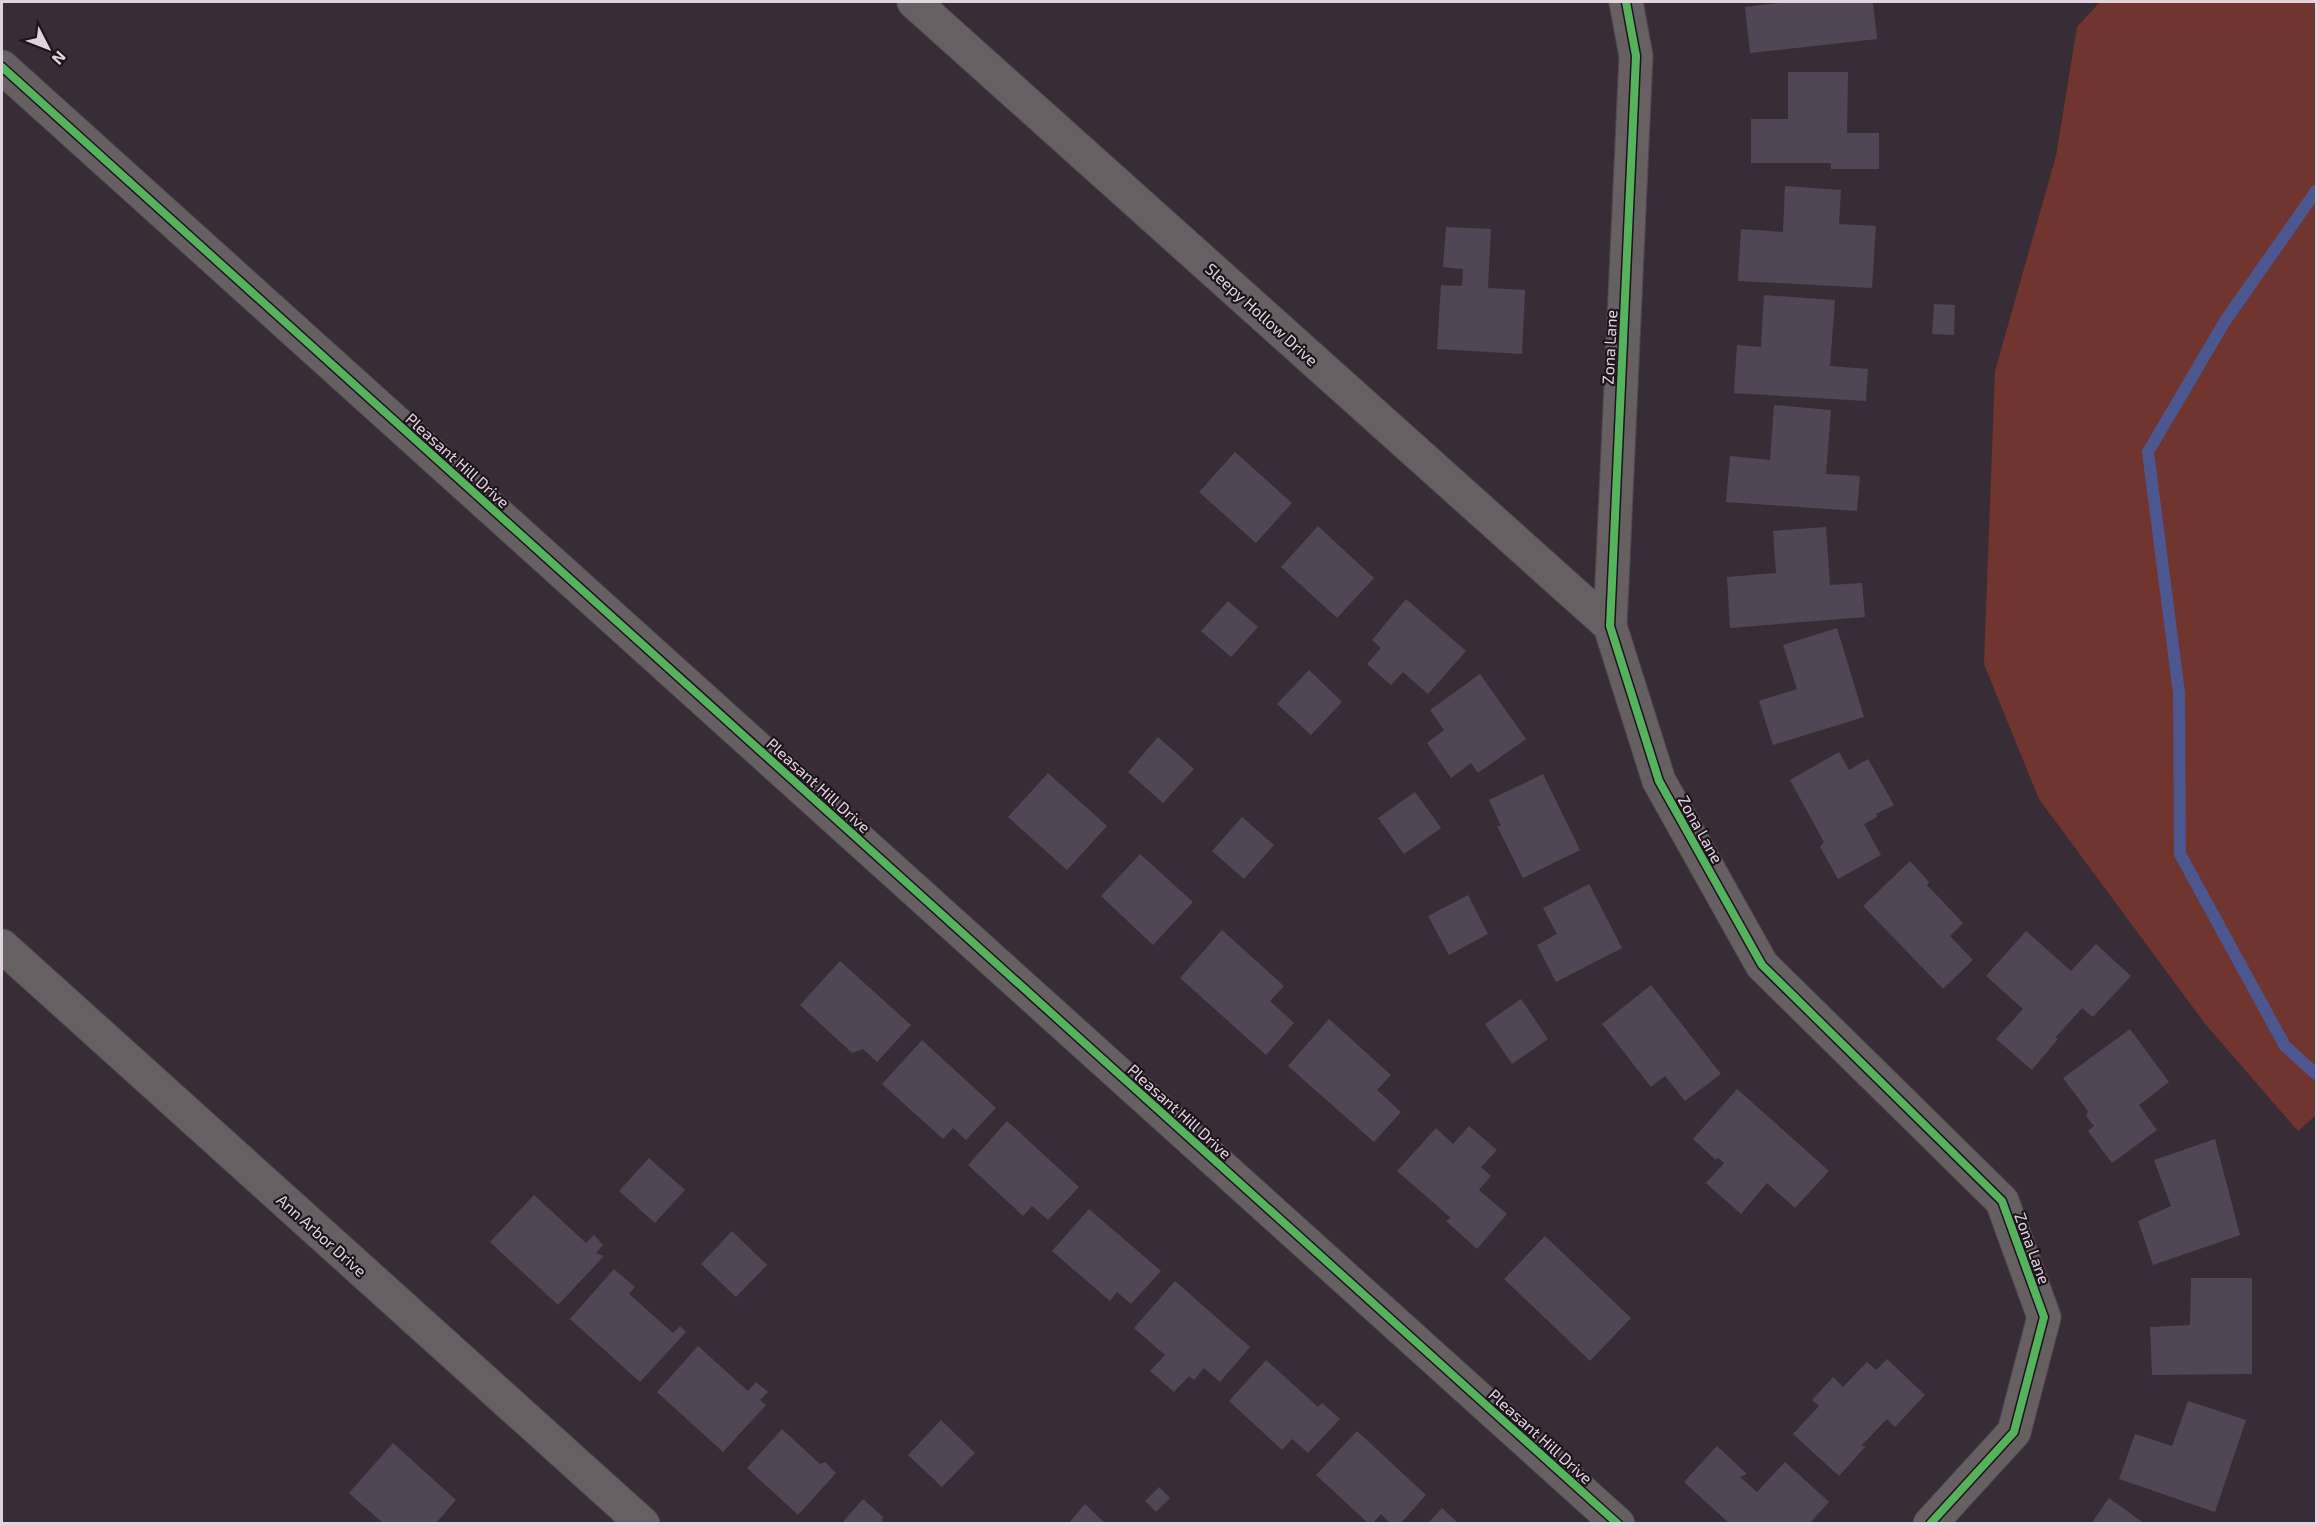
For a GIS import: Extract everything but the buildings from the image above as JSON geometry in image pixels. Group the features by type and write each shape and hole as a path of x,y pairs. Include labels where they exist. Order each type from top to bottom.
{"street":[{"name":"Sleepy Hollow Drive","path":"914,2 1610,626"},
{"name":"Zona Lane","path":"1626,2 1636,56 1610,626 1659,781 1761,965 2002,1201 2044,1317 2014,1432 1930,1524"},
{"name":"Pleasant Hill Drive","path":"2,67 1618,1524"},
{"name":"Ann Arbor Drive","path":"2,946 643,1524"}],"shaded area":[{"path":"2100,2 2316,2 2316,1115 2298,1131 2206,1025 2039,799 1984,664 1995,371 2056,156 2077,27"}],"waterway":[{"path":"2316,191 2225,321 2148,452 2179,693 2180,854 2285,1046 2316,1074"}],"cycle path":[{"path":"1626,2 1636,56 1610,626 1659,781 1762,965 2002,1201 2044,1317 2014,1432 1930,1524"},
{"path":"2,67 1618,1524"}]}
